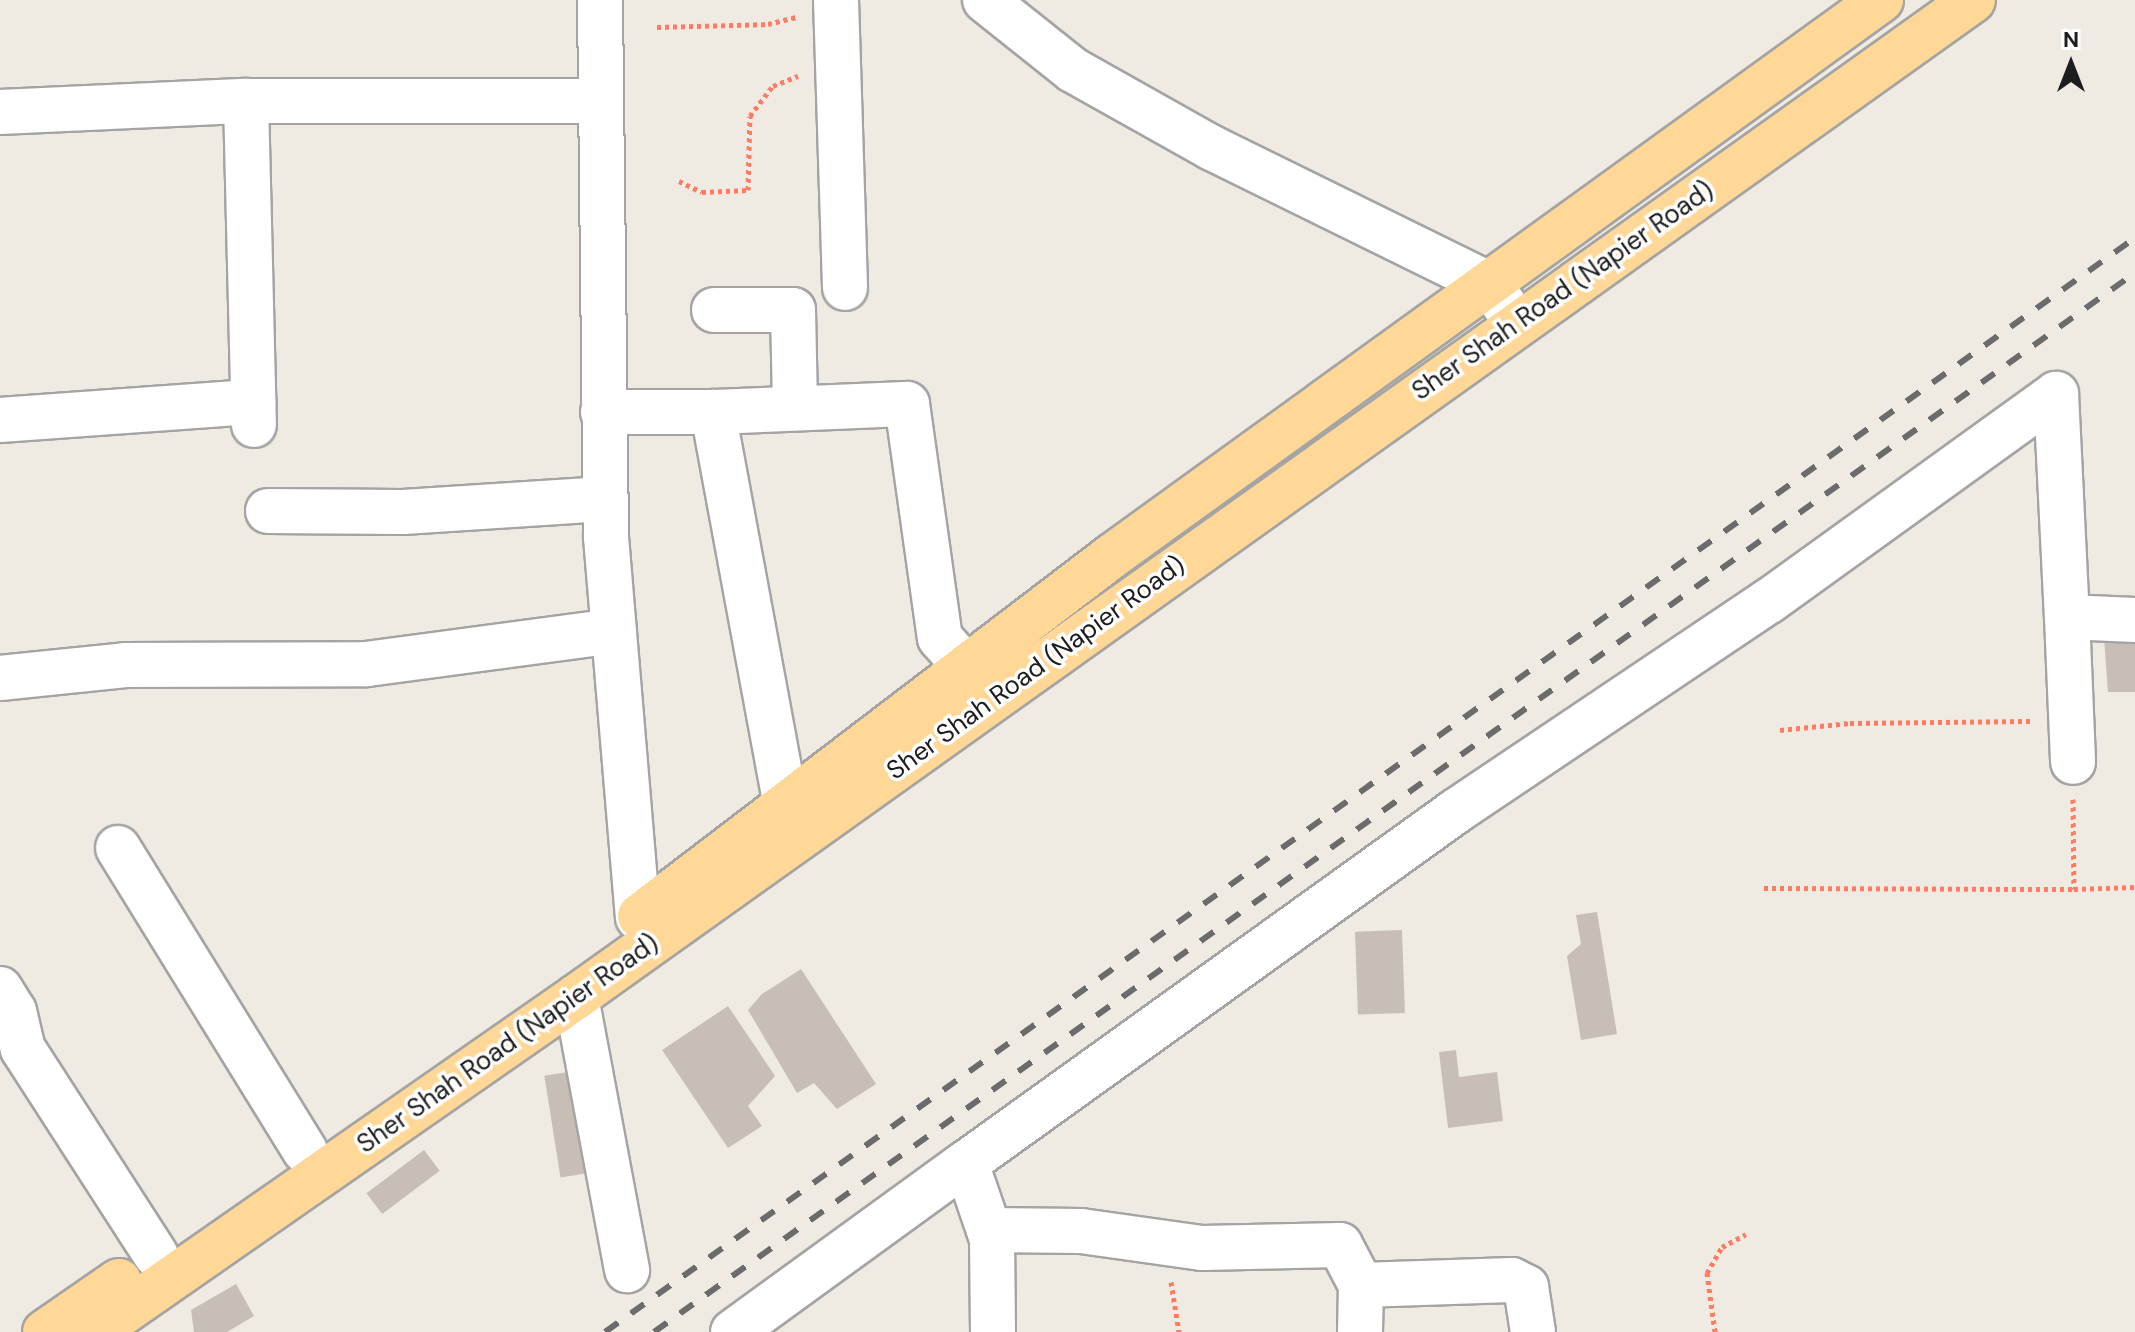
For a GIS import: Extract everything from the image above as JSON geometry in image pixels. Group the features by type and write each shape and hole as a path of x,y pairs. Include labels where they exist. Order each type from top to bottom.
{"main road":[{"name":"Sher Shah Road (Napier Road)","path":"45,1332 638,918 966,667 1881,0"},
{"name":"Sher Shah Road (Napier Road)","path":"95,1332 576,997 1973,0"}],"street":[{"path":"600,0 605,499 638,918"},
{"path":"985,0 1087,78 1212,148 1490,285 1517,323"},
{"path":"836,4 845,288"},
{"path":"0,112 246,101 601,101"},
{"path":"0,420 253,413 246,101"},
{"path":"714,310 793,310 795,408"},
{"path":"733,1332 1456,811 1769,601 2056,394 2072,742"},
{"path":"603,412 713,412 907,404 940,638 966,667"},
{"path":"713,412 786,805"},
{"path":"268,511 403,512 605,499"},
{"path":"2067,617 2135,620"},
{"path":"0,678 125,665 367,664 614,631"},
{"path":"118,848 305,1151"},
{"path":"0,989 14,1011 23,1049 156,1255"},
{"path":"576,997 627,1270"},
{"path":"966,1163 989,1230 993,1332"},
{"path":"989,1230 1081,1231 1202,1248 1340,1245 1361,1285 1360,1332"},
{"path":"1361,1285 1512,1280 1526,1287 1533,1332"}],"path":[{"path":"657,27 768,24 836,4"},
{"path":"679,181 702,192 748,190 750,116 773,86 838,60"},
{"path":"1780,730 1850,723 2072,742 2074,889"},
{"path":"1764,888 2135,887"},
{"path":"1715,1332 1707,1273 1722,1247 1746,1234"}],"building":[{"path":"2135,610 2135,692 2108,692 2102,611"},
{"path":"1597,912 1617,1034 1581,1040 1567,956 1581,944 1576,915"},
{"path":"1402,930 1405,1013 1358,1015 1355,932"},
{"path":"801,969 876,1084 837,1109 814,1083 797,1093 748,1010 762,994"},
{"path":"728,1006 775,1076 748,1106 762,1126 728,1148 662,1050"},
{"path":"1456,1050 1459,1077 1497,1072 1503,1121 1448,1128 1439,1052"},
{"path":"574,1071 590,1173 560,1177 544,1076"},
{"path":"424,1150 440,1171 382,1214 366,1193"},
{"path":"236,1284 254,1316 227,1332 194,1332 191,1310"}],"railway":[{"path":"605,1332 2135,238"},
{"path":"654,1332 2135,273"}]}
